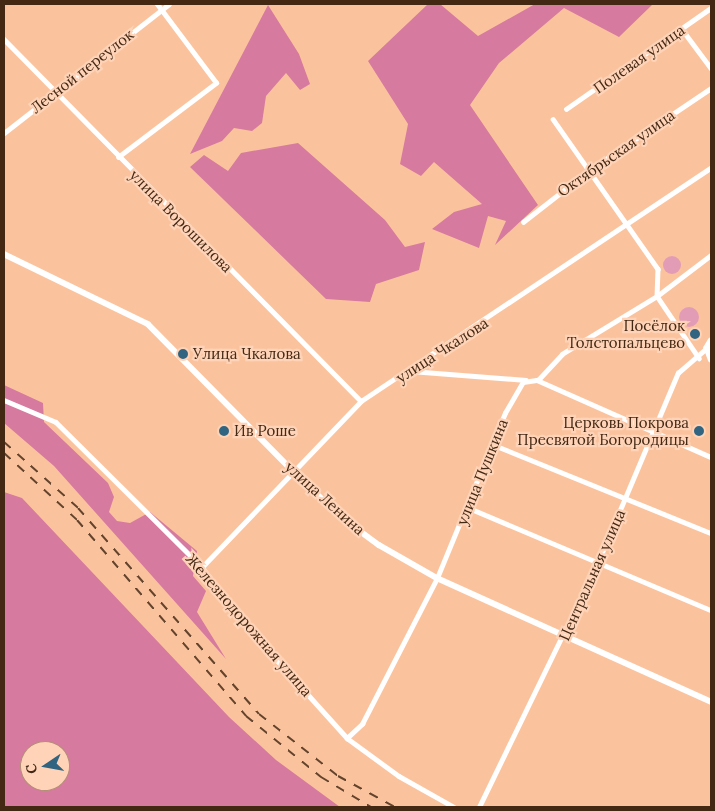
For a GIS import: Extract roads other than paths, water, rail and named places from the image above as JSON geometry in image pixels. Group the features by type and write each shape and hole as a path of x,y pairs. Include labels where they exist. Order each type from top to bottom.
{"street":[{"path":"118,157 216,83 157,4"},
{"name":"Лесной переулок","path":"4,133 52,92 170,4"},
{"name":"Полевая улица","path":"566,109 711,8"},
{"path":"682,29 711,68"},
{"name":"улица Ворошилова","path":"4,39 52,92 361,402"},
{"name":"Октябрьская улица","path":"522,222 590,168 711,88"},
{"path":"553,119 630,224 658,269 657,296 699,358"},
{"name":"улица Чкалова","path":"202,567 361,402 411,371 711,168"},
{"name":"улица Ленина","path":"4,254 148,324 293,471 352,526 437,578 711,702"},
{"name":"улица Пушкина","path":"347,738 362,724 437,578 520,387 538,380 562,354 657,296 711,255"},
{"name":"Центральная улица","path":"479,807 564,636 626,499 651,430 678,374 699,358 711,341"},
{"path":"707,348 711,359"},
{"path":"411,371 538,380 711,457"},
{"name":"Железнодорожная улица","path":"4,400 56,422 202,567 249,629 347,738 399,776 454,807"},
{"path":"494,445 711,533"},
{"path":"469,508 711,610"}],"railway":[{"path":"4,442 78,508 259,714 338,776 395,807"},
{"path":"4,453 77,520 246,716 321,777 371,807"}],"place":[{"name":"Посёлок Толстопальцево","path":"695,334"},
{"name":"Улица Чкалова","path":"183,354"},
{"name":"Ив Роше","path":"224,431"},
{"name":"Церковь Покрова Пресвятой Богородицы","path":"699,431"}]}
